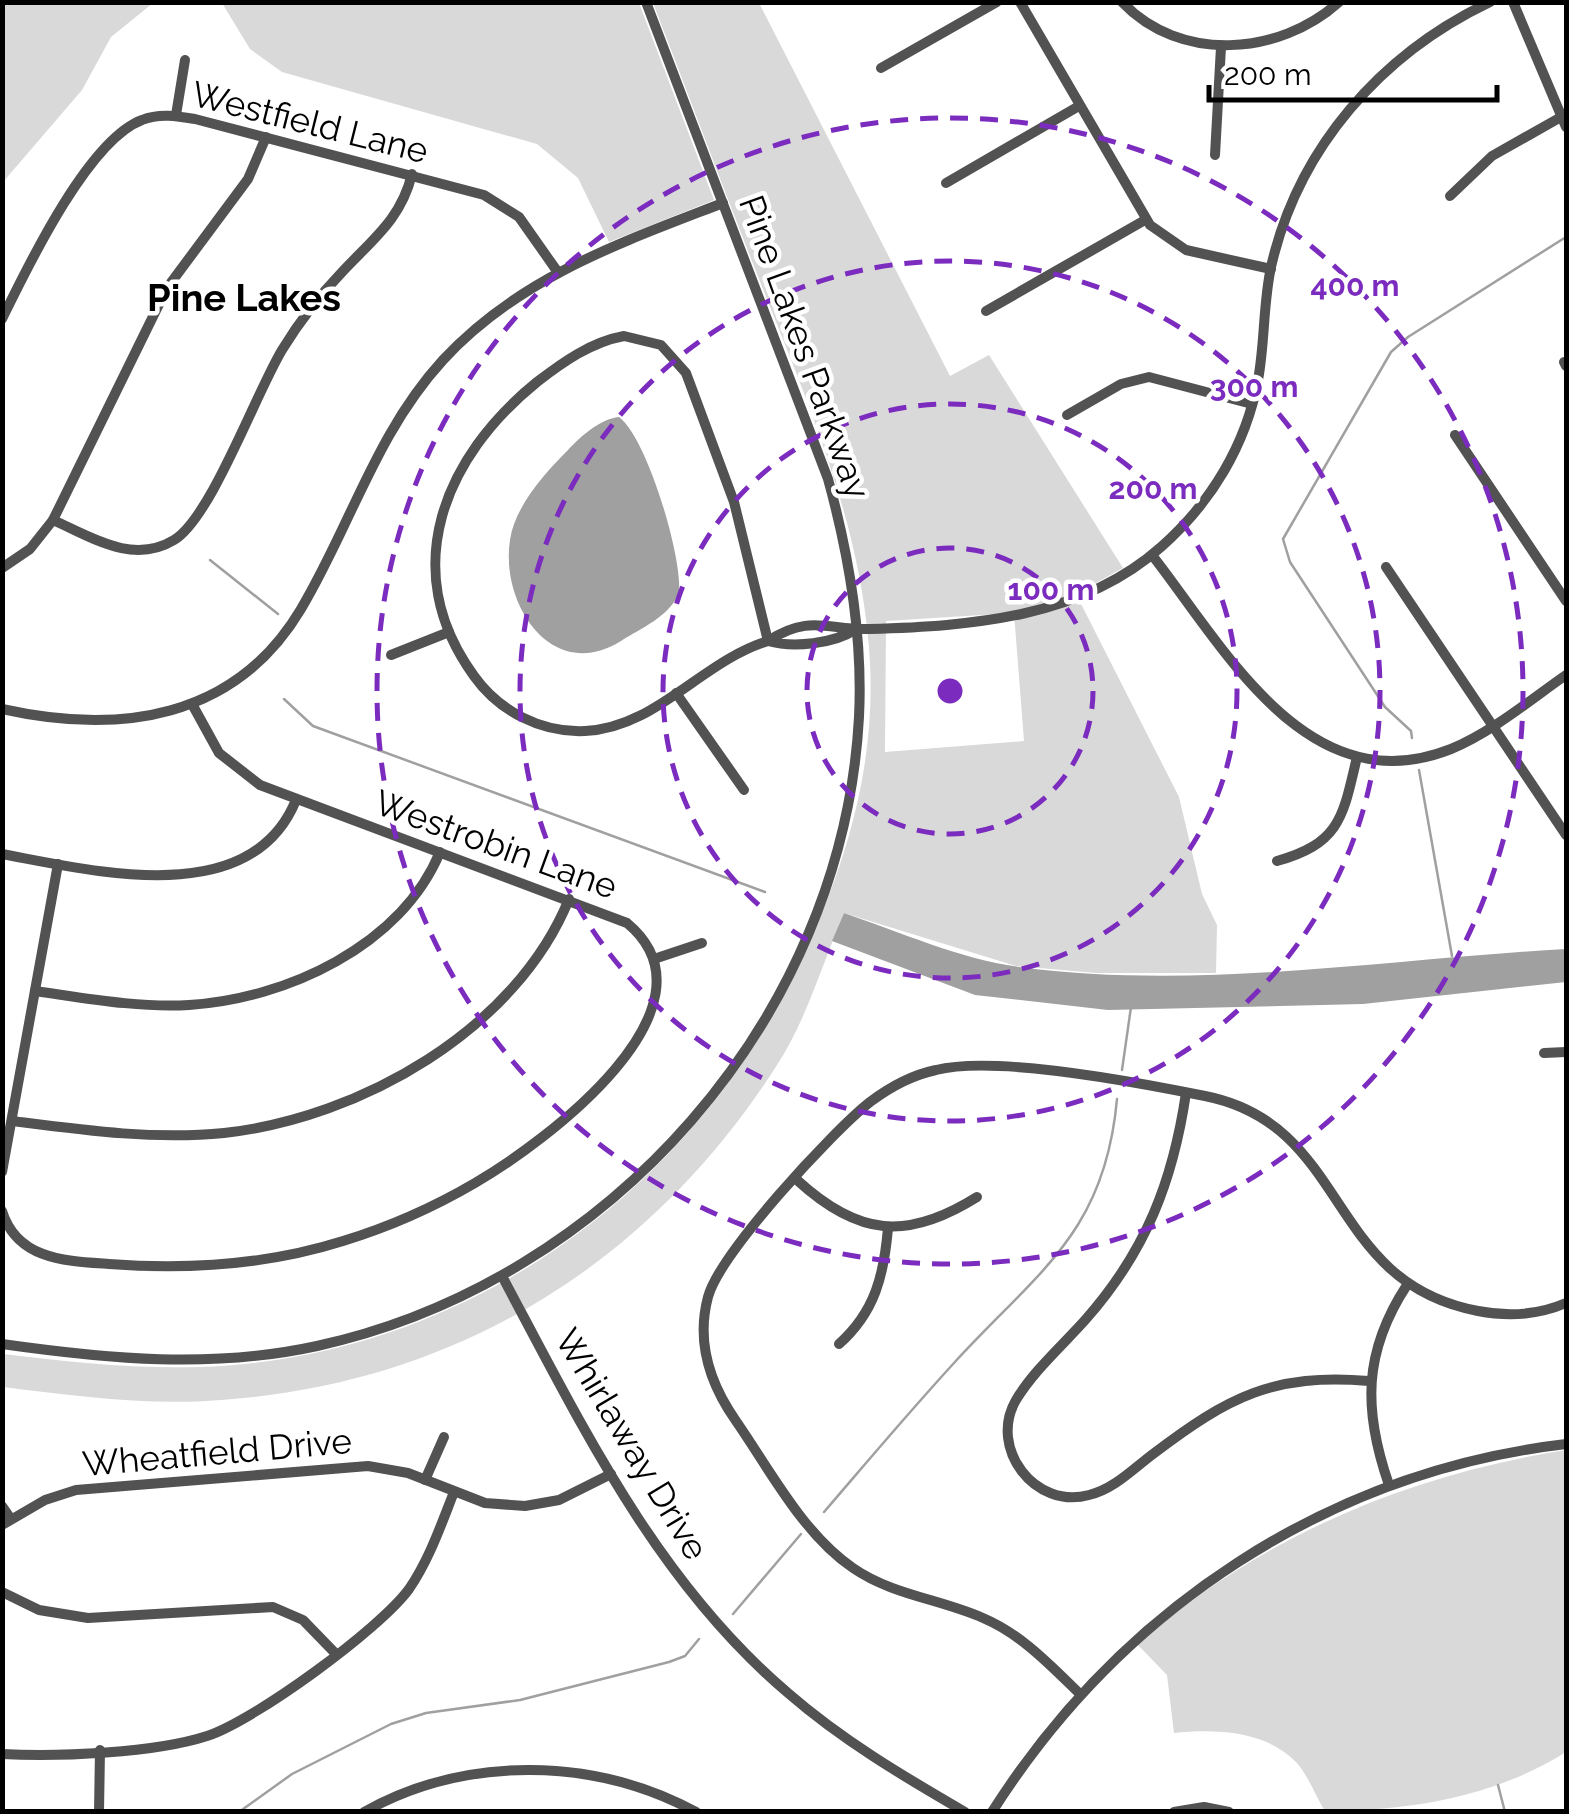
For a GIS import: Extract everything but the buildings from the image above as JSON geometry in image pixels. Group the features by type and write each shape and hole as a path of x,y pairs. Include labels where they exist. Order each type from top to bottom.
{"street":[{"name":"Pine Lakes Parkway","path":"2,1344 158,1360 250,1357 374,1331 502,1276 596,1214 654,1162 721,1086 773,1004 818,908 844,820 859,716 856,629 840,524 828,478 646,2"},
{"path":"881,68 997,2"},
{"path":"1020,2 1145,220 1186,250 1271,269"},
{"path":"1122,2 1154,27 1184,40 1221,47 1272,39 1301,29 1339,2"},
{"path":"768,641 734,502 686,372 669,350 631,335 595,345 550,372 514,403 465,462 443,510 436,550 438,591 449,632 467,666 491,696 523,718 550,728 580,731 616,726 723,662 804,626 836,623 856,629 1033,614 1092,593 1152,555 1215,486 1252,404 1271,269 1300,186 1346,112 1406,54 1490,2"},
{"path":"1450,196 1504,148 1564,122 1513,2"},
{"path":"1215,155 1221,47"},
{"path":"176,116 185,60"},
{"path":"946,182 1079,106"},
{"name":"Westfield Lane","path":"2,319 45,237 108,144 145,118 176,116 470,190 510,208 556,271"},
{"path":"2,568 30,549 53,520 161,298 248,180 266,137"},
{"path":"53,520 111,546 136,551 160,547 182,534 200,512 286,344 328,288 394,221 412,174"},
{"path":"2,709 98,723 151,716 192,704 250,668 291,625 370,466 426,379 496,312 556,271 724,203"},
{"path":"986,311 1145,220"},
{"path":"1067,415 1121,384 1149,377 1252,404"},
{"path":"1455,435 1566,601"},
{"path":"1152,555 1284,720 1315,741 1357,756 1395,759 1435,754 1493,724 1566,675"},
{"path":"1386,567 1566,835"},
{"path":"391,655 449,632"},
{"path":"676,693 744,790"},
{"name":"Westrobin Lane","path":"192,704 209,738 230,764 260,785 627,923 654,960"},
{"path":"1277,861 1316,848 1332,832 1345,807 1357,756"},
{"path":"2,854 58,864 168,874 223,867 270,843 296,800"},
{"path":"35,991 187,1005 279,987 332,963 378,931 422,889 440,852"},
{"path":"2,1172 58,864"},
{"path":"12,1121 122,1134 192,1135 272,1125 334,1106 410,1069 470,1026 534,958 569,899"},
{"path":"2,1212 7,1235 52,1258 183,1267 286,1256 402,1220 490,1174 560,1122 602,1080 652,1018 659,988 654,960 702,943"},
{"path":"1544,1053 1566,1052"},
{"path":"1080,1693 1010,1632 972,1613 887,1587 845,1562 811,1526 717,1390 704,1336 712,1286 738,1246 868,1104 908,1079 937,1070 992,1065 1186,1093 1235,1104 1285,1133 1316,1168 1362,1242 1407,1285 1446,1303 1497,1314 1530,1314 1566,1303"},
{"path":"1186,1093 1167,1189 1137,1252 1108,1294 1014,1404 1008,1436 1019,1469 1046,1492 1086,1496 1113,1484 1212,1411 1249,1392 1305,1378 1369,1381"},
{"path":"797,1180 842,1214 888,1228 939,1219 977,1197"},
{"path":"839,1344 876,1296 884,1272 888,1228"},
{"name":"Whirlaway Drive","path":"502,1276 611,1474 673,1571 762,1670 840,1734 964,1812"},
{"path":"1389,1485 1372,1432 1369,1381 1379,1337 1407,1285"},
{"path":"425,1480 444,1437"},
{"path":"992,1812 1080,1693 1151,1625 1223,1570 1294,1528 1389,1485 1472,1460 1566,1444"},
{"name":"Wheatfield Drive","path":"7,1522 56,1496 99,1487 343,1466 388,1469 485,1503 525,1506 559,1500 611,1474"},
{"path":"2,1754 183,1742 224,1730 380,1620 407,1592 454,1492"},
{"path":"2,1506 7,1522"},
{"path":"2,1592 39,1610 88,1618 273,1607 303,1620 335,1653"},
{"path":"99,1812 100,1750"},
{"path":"364,1812 434,1783 530,1770 606,1778 696,1812"},
{"path":"1174,1812 1204,1807 1229,1812"}],"shaded area":[{"path":"3,2 153,3 111,37 82,90 3,182"},
{"path":"222,3 639,3 714,200 609,242 578,178 537,144 282,72 250,49"},
{"path":"653,3 759,3 950,376 989,355 1123,568 1076,594 1179,797 1202,894 1217,925 1216,973 1096,973 1016,966 844,913 788,1047 727,1136 670,1199 608,1254 540,1301 467,1339 389,1369 307,1389 221,1400 167,1402 3,1387 3,1354 175,1367 297,1356 391,1332 479,1295 560,1246 635,1186 701,1117 758,1039 804,954 847,843 864,767 871,688 863,601 855,554 830,464","holes":["1014,613 1024,741 885,752 886,621"]},
{"path":"619,417 641,448 661,500 675,554 679,593 662,615 621,641 596,652 573,652 553,645 536,631 523,611 513,589 510,540 524,503 550,469 591,429"},
{"path":"844,913 975,958 1087,974 1292,971 1566,949 1566,982 1363,1004 1108,1010 975,995 832,941"},
{"path":"1566,1450 1566,1752 1510,1780 1450,1798 1388,1808 1325,1811 1296,1762 1269,1743 1222,1732 1174,1733 1167,1675 1137,1644 1185,1606 1285,1542 1338,1516 1448,1476"}],"waterway":[{"path":"1412,738 1411,731 1385,707 1290,562 1283,539 1391,352 1408,337 1566,237"},
{"path":"210,560 278,614"},
{"path":"284,699 313,726 765,892"},
{"path":"1419,770 1452,956"},
{"path":"1122,1070 1131,1007"},
{"path":"824,1512 937,1381 1062,1248 1098,1184 1110,1145 1117,1099"},
{"path":"733,1614 801,1534"},
{"path":"239,1812 292,1774 391,1724 426,1713 520,1700 669,1662 685,1656 699,1639"},
{"path":"1498,1785 1505,1812"}],"district":[{"name":"Pine Lakes","path":"244,297"}]}
